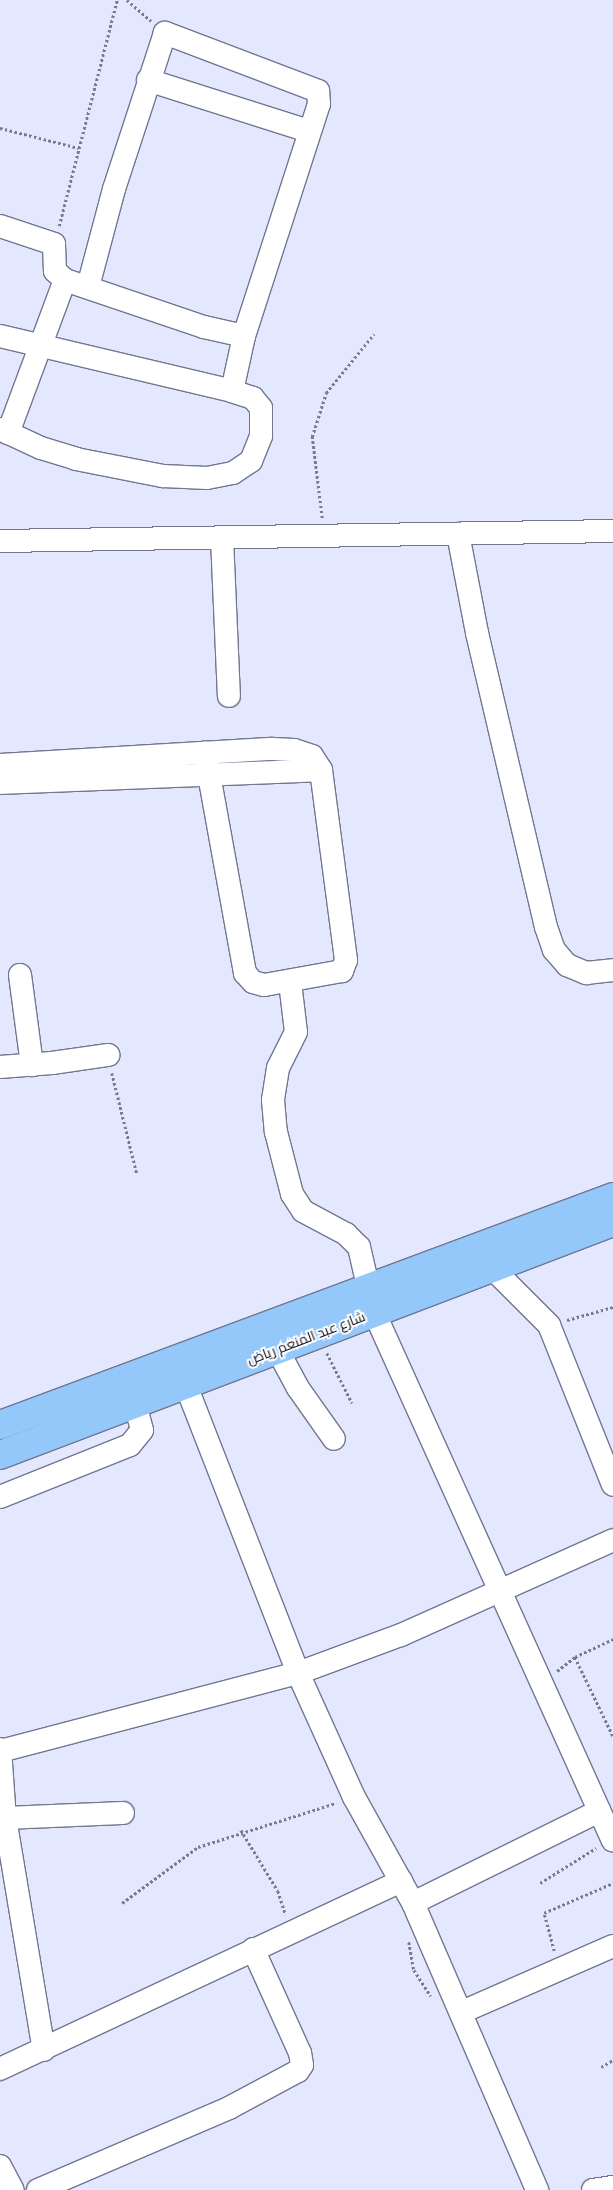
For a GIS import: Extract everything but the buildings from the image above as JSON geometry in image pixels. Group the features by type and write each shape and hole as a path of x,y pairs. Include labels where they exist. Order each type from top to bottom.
{"highway":[{"name":"شارع عبد المنعم رياض","path":"0,1425 272,1337 370,1300 613,1197"},
{"name":"شارع عبد المنعم رياض","path":"0,1451 135,1403 185,1383 272,1337 317,1334 370,1300 492,1268 613,1222"}],"street":[{"path":"88,287 148,80 165,34 314,88 320,98 244,336 232,392"},
{"path":"148,80 309,130"},
{"path":"0,226 54,244 54,271 65,280 204,327 244,336"},
{"path":"0,336 42,348 253,398 259,403 263,422 250,461 244,468 224,475 206,478 163,476 120,469 41,448 4,431 42,348 65,280"},
{"path":"0,541 613,531"},
{"path":"458,534 477,633 546,927 554,950 574,970 586,973 613,970"},
{"path":"222,538 229,696"},
{"path":"0,764 77,769 206,764 294,750 312,756 321,770 346,964 342,971 290,982 257,984 245,973 206,764"},
{"path":"0,783 77,769"},
{"path":"20,976 32,1065"},
{"path":"290,982 296,1032 274,1081 276,1132 292,1194 303,1211 356,1241 362,1253 370,1300 498,1589 612,1839"},
{"path":"0,1066 32,1065 108,1055"},
{"path":"492,1268 549,1325 613,1485"},
{"path":"272,1337 298,1388 334,1440"},
{"path":"185,1383 298,1673 354,1798 413,1903 462,2012 537,2190"},
{"path":"0,1498 130,1445 142,1430 135,1403"},
{"path":"44,2050 5,1818 0,1750 298,1673 401,1635 498,1589 613,1540"},
{"path":"413,1903 599,1811"},
{"path":"5,1818 123,1814"},
{"path":"0,2069 44,2050 291,1930 401,1881"},
{"path":"462,2012 613,1946"},
{"path":"38,2190 229,2108 298,2071 302,2061 300,2053 253,1949"},
{"path":"593,2190 613,2187"}],"path":[{"path":"54,244 117,0"},
{"path":"127,0 165,34"},
{"path":"0,128 79,148"},
{"path":"324,535 312,437 326,392 374,334"},
{"path":"108,1055 136,1174"},
{"path":"549,1325 613,1307"},
{"path":"317,1334 352,1402"},
{"path":"542,1683 575,1657 613,1639"},
{"path":"575,1657 613,1736"},
{"path":"122,1903 198,1847 242,1830 354,1798"},
{"path":"242,1830 278,1891 291,1930"},
{"path":"540,1883 612,1839"},
{"path":"559,1971 544,1914 613,1883"},
{"path":"601,2067 613,2060"}]}
